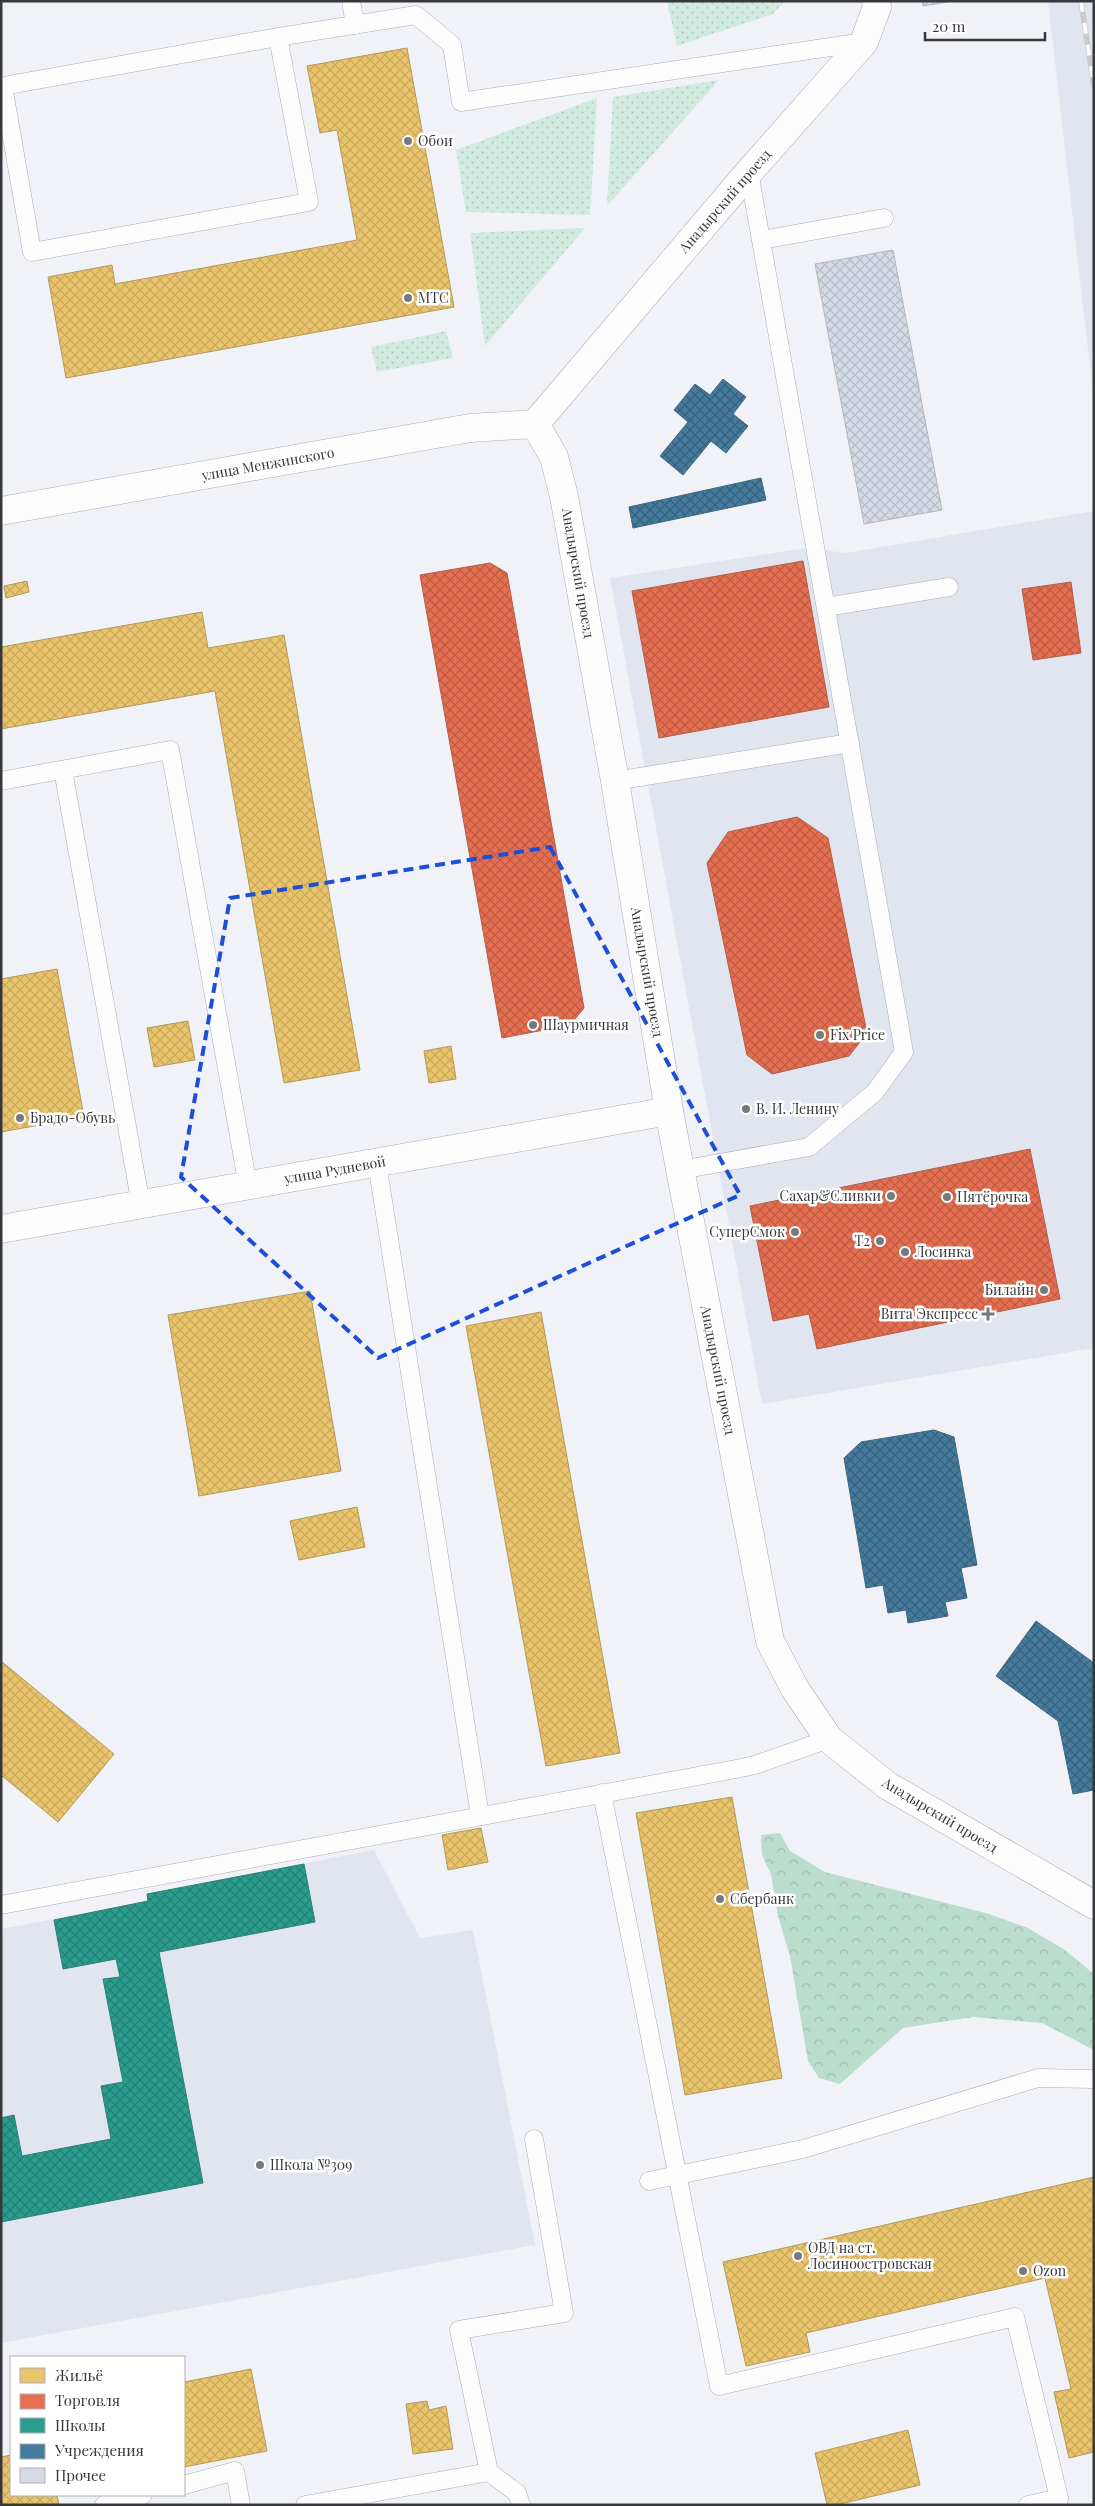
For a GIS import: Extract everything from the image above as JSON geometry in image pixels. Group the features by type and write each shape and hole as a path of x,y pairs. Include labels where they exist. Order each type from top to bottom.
{"street":[{"name":"Анадырский проезд","path":"876,1 877,7 864,42 750,172 535,424 554,457 564,496 615,781 669,1111 770,1641 795,1689 828,1739 888,1786 1094,1906"},
{"name":"улица Менжинского","path":"1,511 470,428 535,424"},
{"name":"улица Рудневой","path":"1,1229 669,1111"}],"lane":[{"path":"350,1 355,25"},
{"path":"278,37 309,202 32,252 4,86 278,37 416,15 452,45 461,102 864,42"},
{"path":"680,1170 809,1148 875,1092 904,1052 750,172"},
{"path":"762,240 884,218"},
{"path":"826,607 949,587"},
{"path":"615,781 850,743"},
{"path":"1,781 170,750 248,1186"},
{"path":"63,770 141,1205"},
{"path":"377,1163 480,1816"},
{"path":"1,1905 755,1765 828,1739"},
{"path":"602,1793 719,2386 1015,2317 1058,2501 1028,2505"},
{"path":"649,2181 803,2149 1038,2078 1094,2079"},
{"path":"521,2505 517,2493 489,2472 459,2330 564,2314 534,2139"},
{"path":"185,2484 235,2471 241,2505"},
{"path":"305,2505 489,2472"},
{"path":"104,2505 139,2496"}],"highlighted area":[{"path":"550,847 740,1195 378,1358 181,1177 230,898"}],"shaded area":[{"path":"1048,1 1094,1 1094,402 1066,159"},
{"path":"1094,511 1094,1348 762,1404 610,578 806,548 846,553"},
{"name":"Школа №309","path":"374,1850 420,1938 473,1930 535,2245 1,2343 1,1929 148,1901 147,1894"}],"green space":[{"path":"667,1 785,1 773,14 677,46"},
{"path":"719,80 607,206 613,97"},
{"path":"597,98 590,215 466,212 456,150"},
{"path":"585,228 485,346 470,233"},
{"path":"446,331 453,358 377,372 371,347"},
{"path":"780,1833 790,1851 825,1872 989,1914 1028,1928 1065,1950 1094,1974 1094,2050 1042,2023 973,2017 903,2028 840,2084 819,2078 808,2061 790,1956 778,1916 771,1874 762,1855 761,1835"}],"building: Жильё":[{"path":"407,48 454,307 66,378 48,277 112,265 115,284 357,240 337,130 320,133 307,66"},
{"path":"27,581 29,592 6,598 4,586"},
{"path":"202,612 208,648 284,635 360,1070 284,1083 215,691 1,729 1,647"},
{"path":"57,969 84,1117 1,1132 1,979"},
{"path":"188,1021 195,1060 154,1067 147,1028"},
{"path":"451,1046 456,1079 429,1083 424,1051"},
{"path":"310,1291 341,1471 199,1496 168,1315"},
{"path":"541,1312 620,1753 546,1766 466,1326"},
{"path":"357,1507 365,1547 299,1560 290,1521"},
{"path":"1,1661 114,1754 58,1822 1,1775"},
{"path":"732,1797 782,2078 685,2095 636,1813"},
{"path":"481,1828 488,1862 448,1870 442,1835"},
{"path":"1094,2177 1094,2452 1069,2458 1054,2392 1071,2389 1045,2278 806,2333 810,2352 746,2366 723,2262"},
{"path":"251,2369 267,2451 185,2467 185,2382"},
{"path":"427,2401 429,2410 446,2406 453,2449 413,2454 406,2404"},
{"path":"908,2430 920,2485 836,2505 827,2505 815,2453"},
{"path":"10,2455 10,2496 57,2496 59,2505 1,2505 1,2457"}],"building: Торговля":[{"path":"803,561 829,707 659,738 632,591"},
{"path":"490,563 507,573 584,1008 570,1025 502,1038 420,575"},
{"path":"1071,582 1081,653 1033,660 1022,589"},
{"path":"797,817 828,838 867,1033 849,1056 772,1074 747,1055 707,863 728,832"},
{"name":"Лосинка","path":"1030,1149 1060,1299 817,1349 809,1314 773,1321 750,1206"}],"building: Школы":[{"path":"304,1864 315,1922 159,1952 203,2183 1,2222 1,2118 14,2115 22,2156 111,2139 101,2086 123,2082 103,1979 120,1977 116,1959 63,1969 54,1920 148,1901 147,1894"}],"building: Учреждения":[{"path":"723,379 746,397 733,414 748,426 726,453 711,441 683,475 660,456 688,422 674,410 695,384 710,395"},
{"path":"761,478 766,500 633,528 629,507"},
{"path":"934,1430 954,1437 977,1565 961,1568 967,1598 945,1602 948,1616 908,1623 906,1610 888,1613 883,1585 866,1588 844,1458 861,1442"},
{"path":"1036,1621 1094,1663 1094,1790 1073,1794 1058,1721 996,1676"}],"building: Прочее":[{"path":"922,1 954,1 923,6"},
{"path":"893,250 942,510 864,524 815,264"}],"railway":[{"path":"1081,1 1094,87"}],"place":[{"name":"Обои","path":"408,141"},
{"name":"МТС","path":"408,298"},
{"name":"Шаурмичная","path":"533,1025"},
{"name":"Fix Price","path":"820,1035"},
{"name":"В. И. Ленину","path":"746,1109"},
{"name":"Брадо-Обувь","path":"20,1118"},
{"name":"Сахар&Сливки","path":"891,1196"},
{"name":"Пятёрочка","path":"947,1197"},
{"name":"СуперСмок","path":"795,1232"},
{"name":"T2","path":"880,1241"},
{"name":"Лосинка","path":"905,1252"},
{"name":"Билайн","path":"1044,1290"},
{"name":"Вита Экспресс","path":"988,1314"},
{"name":"Сбербанк","path":"720,1899"},
{"name":"Школа №309","path":"260,2165"},
{"name":"ОВД на ст. Лосиноостровская","path":"798,2256"},
{"name":"Ozon","path":"1023,2271"}]}
